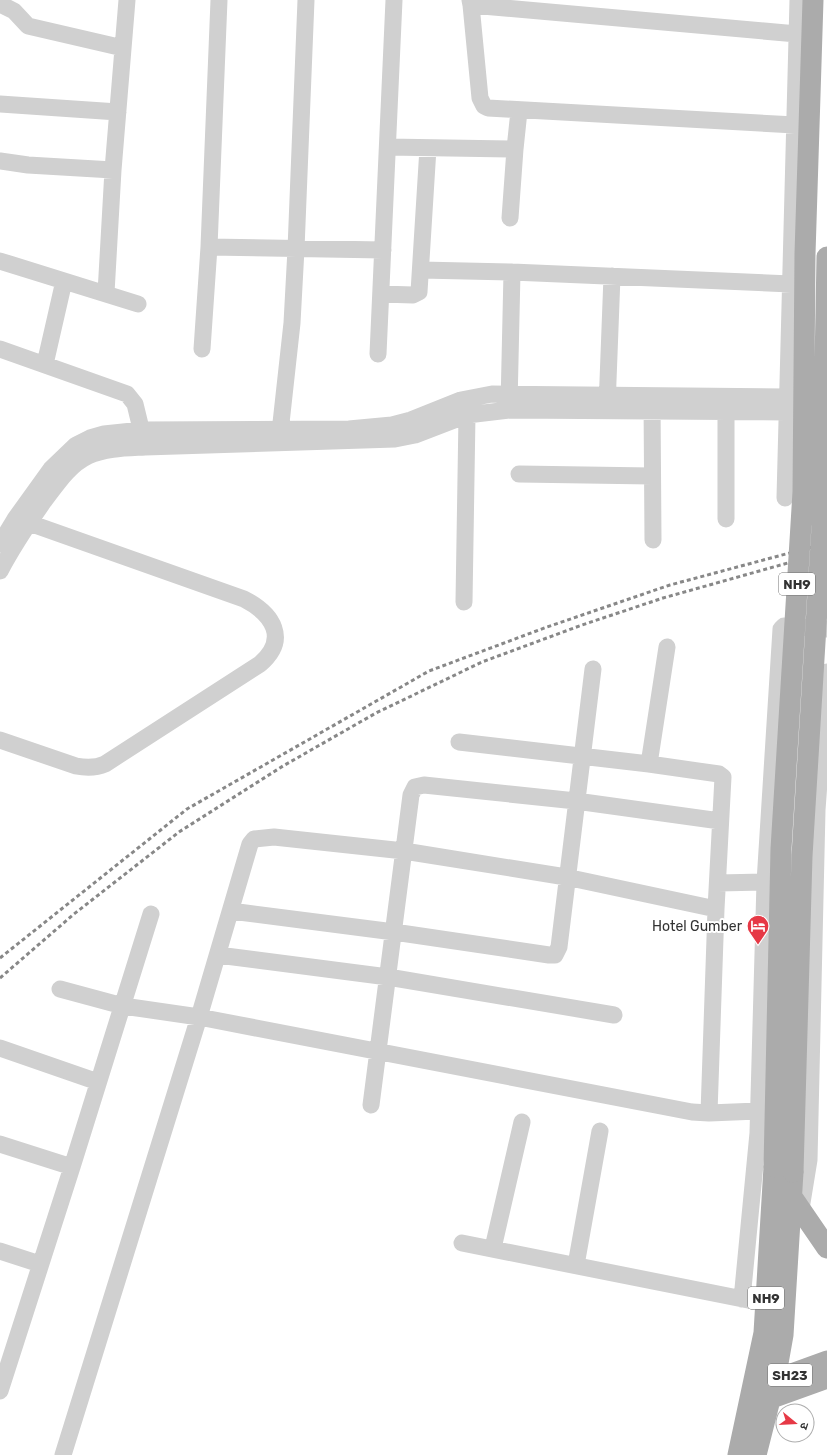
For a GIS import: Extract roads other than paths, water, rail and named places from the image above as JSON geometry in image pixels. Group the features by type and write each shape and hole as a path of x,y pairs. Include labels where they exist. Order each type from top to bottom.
{"main road":[{"name":"NH9","path":"738,1455 764,1333 775,1304 796,1203 784,1170 781,849 803,492 805,254 813,0"},
{"name":"NH9","path":"756,1455 773,1389 783,1335 775,1304 822,527 827,257"},
{"path":"796,1203 827,1248"},
{"name":"SH23","path":"750,1398 773,1389 827,1361"},
{"name":"SH23","path":"773,1389 827,1378"}],"street":[{"path":"106,293 113,170 127,0"},
{"path":"202,349 209,247 218,0"},
{"path":"279,436 292,324 306,0"},
{"path":"378,354 394,0"},
{"path":"785,498 798,0"},
{"path":"795,125 490,109 482,104 480,98 470,2 798,34"},
{"path":"0,4 14,11 28,26 123,48"},
{"path":"0,104 118,112"},
{"path":"510,218 519,110"},
{"path":"388,147 515,149"},
{"path":"381,294 416,294 419,292 428,148"},
{"path":"0,162 113,170"},
{"path":"209,247 383,250"},
{"path":"0,261 138,304"},
{"path":"421,270 512,272 791,284"},
{"path":"509,402 512,272"},
{"path":"607,403 612,276"},
{"path":"45,364 64,281"},
{"path":"0,349 127,394 135,404 145,447"},
{"path":"0,544 74,465 88,456 100,452 117,449 392,425 411,420 460,400 492,394 509,402"},
{"path":"0,570 13,546 22,521 51,469 76,445 90,438 104,434 142,430 395,439 414,435 467,415 509,402 726,404 785,397 788,404"},
{"path":"652,404 653,540"},
{"path":"726,404 726,519"},
{"path":"788,404 827,410"},
{"path":"464,602 467,415"},
{"path":"519,474 652,476"},
{"path":"0,740 83,768 100,766 260,664 269,656 275,642 273,626 267,616 262,610 249,602 22,521"},
{"path":"742,1299 758,1133 765,882 781,629 784,626 827,629"},
{"path":"649,764 667,647"},
{"path":"231,911 555,955 559,947 566,877 593,669"},
{"path":"796,1203 809,1160 820,993 817,810 823,777 827,672"},
{"path":"459,742 649,764 722,775 709,1113"},
{"path":"371,1105 411,795 417,786 576,802 720,821"},
{"path":"63,1455 218,955 250,844 254,839 274,837 404,852 566,877 716,910"},
{"path":"718,883 765,882"},
{"path":"0,1391 7,1345 40,1264 151,914"},
{"path":"218,955 388,977 614,1015"},
{"path":"60,989 122,1006 199,1017 692,1112 709,1113 758,1111"},
{"path":"0,1048 98,1082"},
{"path":"493,1248 522,1122"},
{"path":"576,1265 600,1130"},
{"path":"0,1144 72,1167"},
{"path":"462,1243 742,1299 775,1304"},
{"path":"0,1251 40,1264"}],"railway":[{"path":"0,958 187,809 429,671 547,627 670,585 827,543"},
{"path":"0,978 74,914 179,832 283,766 376,713 482,662 582,625 663,598 827,552"}],"place":[{"name":"Hotel Gumber","path":"758,946"}]}
